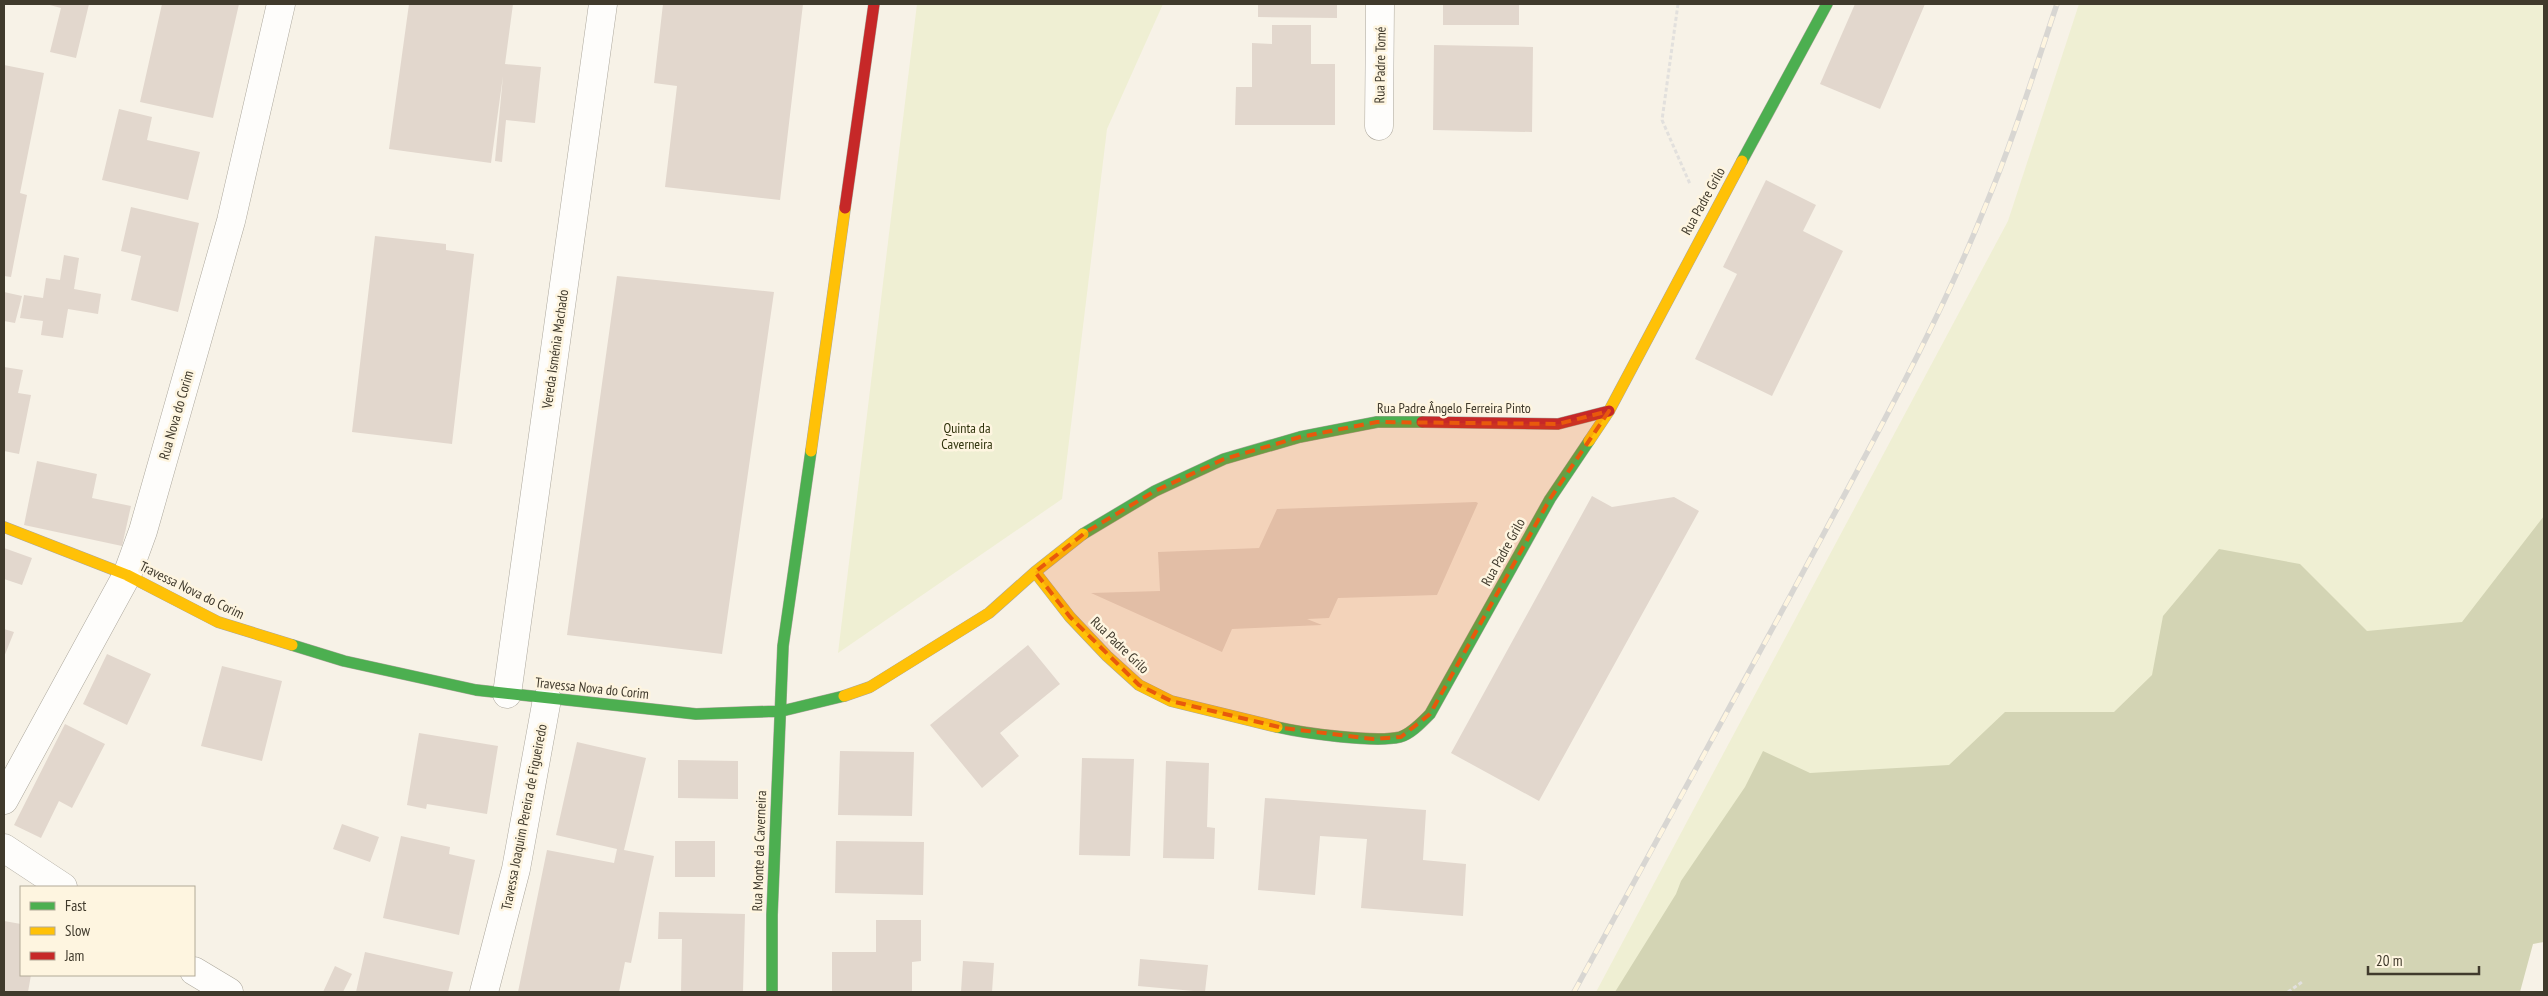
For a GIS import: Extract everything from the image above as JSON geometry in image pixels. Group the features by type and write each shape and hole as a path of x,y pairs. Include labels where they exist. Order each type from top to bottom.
{"street":[{"name":"Rua Nova do Corim","path":"4,800 127,575 143,531 232,221 281,4"},
{"name":"Vereda Isménia Machado","path":"507,694 603,4"},
{"name":"Rua Monte da Caverneira","path":"772,992 778,752 782,711 783,646 874,4"},
{"name":"Rua Padre Tomé","path":"1379,126 1380,4"},
{"name":"Rua Padre Grilo","path":"1035,572 1070,617 1107,656 1139,685 1171,701 1283,728 1373,739 1401,737 1417,727 1430,714 1550,499 1609,411 1706,225 1817,26 1827,4"},
{"name":"Rua Padre Ângelo Ferreira Pinto","path":"1035,572 1086,532 1155,491 1224,460 1300,437 1377,422 1558,424 1609,411"},
{"name":"Travessa Nova do Corim","path":"4,527 127,575 218,622 250,634 344,661 476,690 696,714 782,711 832,700 870,687 989,613 1035,572"},
{"name":"Travessa Joaquim Pereira de Figueiredo","path":"484,992 516,869 547,699"},
{"path":"4,848 61,886"},
{"path":"195,971 230,992"}],"path":[{"path":"1678,4 1662,120 1706,225"},
{"path":"2288,992 2302,982"}],"highlighted area":[{"path":"1609,411 1550,499 1430,714 1401,737 1373,739 1283,728 1171,701 1139,685 1070,617 1035,572 1086,532 1155,491 1224,459 1300,437 1377,422 1558,424"}],"green space":[{"name":"Quinta da Caverneira","path":"917,4 1163,4 1107,129 1062,499 838,653"},
{"path":"2079,4 2544,4 2544,860 2464,992 1596,992 2008,221"},
{"path":"2544,516 2544,942 2533,944 2520,992 1615,992 1676,894 1681,881 1745,787 1763,751 1810,773 1949,765 2005,712 2114,712 2152,675 2163,616 2219,549 2300,564 2367,631 2462,622"}],"building":[{"path":"46,4 89,4 76,58 50,52 61,8"},
{"path":"162,4 239,4 213,118 140,102"},
{"path":"409,4 513,4 505,64 541,67 535,123 506,120 502,162 495,161 503,76 491,163 389,149"},
{"path":"663,4 803,4 780,200 665,187 677,86 654,83"},
{"path":"1258,4 1337,4 1337,18 1258,17"},
{"path":"1443,4 1519,4 1519,25 1443,25"},
{"path":"1855,4 1925,4 1880,109 1820,84"},
{"path":"1272,25 1311,25 1311,64 1335,64 1335,125 1235,125 1236,87 1252,87 1252,43 1272,44"},
{"path":"1434,45 1533,47 1532,132 1433,130"},
{"path":"4,65 44,73 20,193 27,195 11,277 4,276"},
{"path":"119,109 152,117 147,140 200,152 188,200 102,180"},
{"path":"1766,180 1816,205 1803,231 1843,251 1772,396 1695,359 1737,274 1723,267"},
{"path":"131,207 199,223 178,312 131,300 141,256 121,251"},
{"path":"375,236 446,244 446,250 474,254 452,444 352,432"},
{"path":"64,255 79,258 74,289 101,294 98,314 68,309 63,338 41,335 43,321 20,318 24,295 43,298 46,278 60,280"},
{"path":"617,276 774,292 722,654 567,635"},
{"path":"4,292 22,296 15,323 4,321"},
{"path":"4,367 23,370 18,393 31,395 19,454 4,451"},
{"path":"37,461 97,474 92,498 131,506 122,546 24,525"},
{"path":"1592,496 1612,507 1674,497 1699,511 1539,801 1451,753"},
{"path":"1478,503 1437,595 1338,598 1329,618 1307,619 1322,625 1232,629 1222,652 1091,593 1160,591 1158,552 1259,548 1277,509"},
{"path":"4,548 32,558 22,585 4,579"},
{"path":"4,629 14,632 4,657"},
{"path":"1028,645 1060,684 1000,733 1019,756 982,788 930,725"},
{"path":"107,654 151,674 127,725 83,704"},
{"path":"222,666 282,681 262,761 201,746"},
{"path":"65,724 105,744 72,808 59,801 41,838 14,825"},
{"path":"419,733 498,746 487,814 427,804 426,809 407,805"},
{"path":"577,742 646,758 624,850 654,856 631,963 625,962 619,992 518,992 547,850 614,863 617,849 556,835"},
{"path":"840,751 914,752 912,816 838,815"},
{"path":"1082,758 1134,759 1130,856 1079,855"},
{"path":"678,760 738,761 738,799 678,798"},
{"path":"1166,761 1209,763 1207,827 1215,828 1214,859 1163,858"},
{"path":"1265,798 1426,810 1423,860 1466,864 1463,916 1361,908 1367,839 1320,836 1315,895 1258,890"},
{"path":"342,824 379,837 370,862 333,849"},
{"path":"401,836 450,847 449,854 475,860 459,935 383,918"},
{"path":"675,841 715,841 715,877 675,877"},
{"path":"836,841 924,842 923,895 835,893"},
{"path":"659,912 745,914 743,992 681,992 682,939 658,939"},
{"path":"876,920 921,920 921,961 912,962 912,992 832,992 832,952 876,952"},
{"path":"4,921 20,924 20,976 31,976 28,992 4,992"},
{"path":"365,952 453,972 448,992 356,992"},
{"path":"1140,959 1208,965 1205,992 1138,986"},
{"path":"963,961 994,963 992,992 961,992"},
{"path":"335,966 352,974 343,992 323,992"}],"railway":[{"path":"1574,992 1792,592 1929,332 1949,291 2005,157 2057,4"}],"traffic: fast":[{"path":"1742,161 1827,4"},
{"path":"1083,534 1155,491 1224,459 1300,437 1377,422 1422,422"},
{"path":"1277,727 1339,736 1389,739 1400,737 1412,731 1420,724 1430,714 1550,499 1589,441"},
{"path":"772,992 772,915 783,646 811,451"},
{"path":"292,645 344,661 476,690 696,714 782,711 844,696"}],"traffic: slow":[{"path":"1589,441 1609,411 1742,161"},
{"path":"811,451 845,208"},
{"path":"4,527 127,575 218,622 292,645"},
{"path":"844,696 870,687 989,613 1035,572 1083,534"},
{"path":"1035,572 1070,617 1107,656 1139,685 1171,701 1277,727"}],"traffic: jam":[{"path":"845,208 874,4"},
{"path":"1422,422 1558,424 1609,411"}]}
